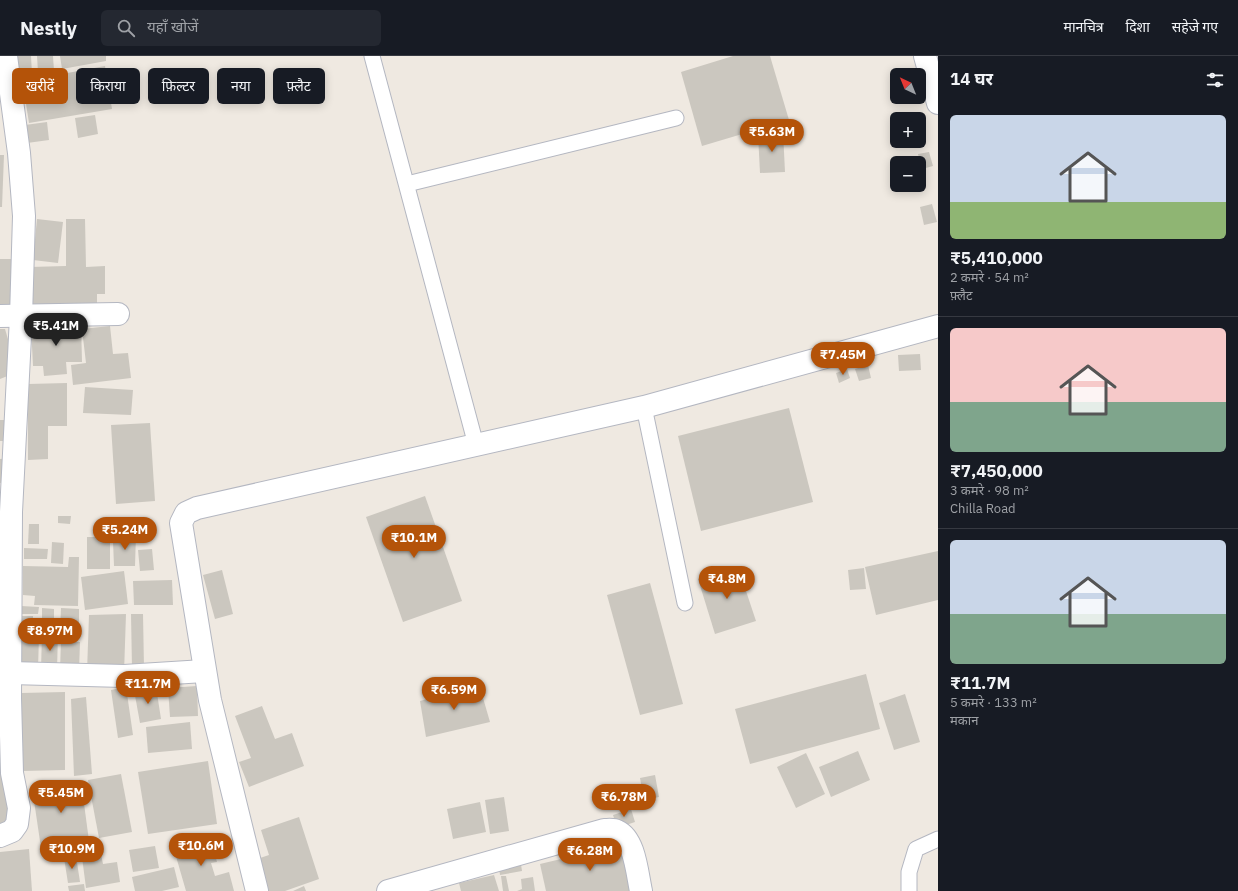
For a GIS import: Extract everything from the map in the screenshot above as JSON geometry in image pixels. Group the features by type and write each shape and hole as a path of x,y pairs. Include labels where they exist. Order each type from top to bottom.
{"street":[{"path":"0,836 12,831 18,824 19,808 12,773 5,698 10,673 6,512 21,317 24,216 19,153 6,56"},
{"path":"925,56 938,103"},
{"path":"0,316 21,317 118,314"},
{"path":"257,891 204,671 181,523 186,512 197,508 644,407 938,326"},
{"path":"10,673 124,676 204,671"},
{"path":"388,891 604,830 616,830 625,837 631,850 641,891"}],"lane":[{"path":"372,56 476,445"},
{"path":"407,184 676,118"},
{"path":"644,407 685,603"},
{"path":"909,891 909,872 916,849 938,838"}],"building":[{"path":"17,56 31,56 32,68 18,68"},
{"path":"37,56 53,56 54,68 38,68"},
{"path":"60,56 106,56 106,61 62,68"},
{"path":"733,56 770,56 789,120 702,146 681,72"},
{"path":"105,66 105,68 94,68"},
{"path":"76,71 76,104 111,104 112,109 29,123 26,104 68,104 68,73"},
{"path":"95,115 98,134 78,138 75,118"},
{"path":"47,122 49,140 27,143 25,125"},
{"path":"783,132 785,172 760,173 758,134"},
{"path":"929,152 933,166 926,168 926,156 919,156 918,154"},
{"path":"0,155 4,155 2,207 0,207"},
{"path":"932,204 937,222 924,225 920,207"},
{"path":"37,219 63,222 58,263 33,260"},
{"path":"66,219 85,219 86,267 105,266 105,294 97,294 97,310 31,311 30,267 66,266"},
{"path":"0,259 18,259 18,309 0,309"},
{"path":"81,322 82,362 66,362 67,374 44,376 43,366 33,366 31,326"},
{"path":"110,326 113,354 128,353 131,378 73,385 71,365 86,363 82,329"},
{"path":"0,329 5,329 10,346 10,375 0,379"},
{"path":"920,354 921,370 899,371 898,355"},
{"path":"868,365 871,378 859,381 855,369"},
{"path":"847,369 850,378 839,383 836,373"},
{"path":"67,383 67,426 48,426 48,459 28,460 28,384"},
{"path":"85,387 133,390 131,415 83,413"},
{"path":"789,408 813,502 701,531 678,436"},
{"path":"0,420 13,420 13,441 0,441"},
{"path":"150,423 155,501 116,504 111,425"},
{"path":"10,458 11,482 0,483 0,459"},
{"path":"425,496 462,601 403,622 366,517"},
{"path":"58,516 71,516 70,524 58,523"},
{"path":"29,524 39,524 39,544 28,544"},
{"path":"123,532 136,534 135,566 114,566 113,541 122,540"},
{"path":"87,537 110,537 110,569 87,569"},
{"path":"52,542 64,543 63,564 51,563"},
{"path":"24,548 48,549 47,559 24,559"},
{"path":"152,549 154,570 140,571 138,550"},
{"path":"938,551 938,600 876,615 865,567"},
{"path":"69,557 79,557 78,606 34,605 35,596 23,595 23,566 68,567"},
{"path":"738,567 756,621 715,634 698,579"},
{"path":"864,568 866,589 850,590 848,570"},
{"path":"222,570 233,614 215,619 203,575"},
{"path":"124,571 128,604 85,610 81,577"},
{"path":"172,580 173,605 134,605 133,581"},
{"path":"650,583 683,704 640,715 607,595"},
{"path":"21,606 39,607 38,614 21,614"},
{"path":"42,608 54,609 54,629 42,629"},
{"path":"61,608 79,609 79,634 60,633"},
{"path":"126,614 124,673 87,672 89,615"},
{"path":"131,614 143,614 144,668 132,668"},
{"path":"22,616 33,616 33,634 21,634"},
{"path":"42,633 58,633 57,670 41,670"},
{"path":"22,636 39,636 38,669 21,669"},
{"path":"61,641 80,642 79,670 60,670"},
{"path":"866,674 880,729 750,764 735,709"},
{"path":"479,684 490,722 426,737 420,701"},
{"path":"197,686 198,716 170,717 168,688"},
{"path":"126,687 133,735 118,738 111,690"},
{"path":"156,687 161,719 140,723 134,690"},
{"path":"65,692 65,770 22,771 21,693"},
{"path":"905,694 920,742 894,750 879,703"},
{"path":"86,697 92,774 74,776 71,699"},
{"path":"262,706 275,739 292,733 304,766 249,787 239,762 251,758 235,716"},
{"path":"190,722 192,749 148,753 146,727"},
{"path":"0,748 2,748 8,771 9,826 0,828"},
{"path":"858,751 870,780 831,797 819,767"},
{"path":"806,753 825,794 796,808 777,767"},
{"path":"208,761 217,824 148,834 138,772"},
{"path":"121,774 132,832 99,838 88,780"},
{"path":"655,775 659,797 644,800 640,778"},
{"path":"81,781 89,841 41,848 32,787"},
{"path":"504,797 509,831 490,834 485,800"},
{"path":"480,802 486,832 453,839 447,809"},
{"path":"631,809 635,822 617,828 613,815"},
{"path":"299,817 319,879 285,891 267,891 257,859 269,855 261,830"},
{"path":"210,836 217,862 211,863 215,876 229,872 234,891 186,891 173,846"},
{"path":"624,844 635,891 546,891 540,864"},
{"path":"155,846 159,868 133,872 129,850"},
{"path":"29,849 32,891 0,891 0,852"},
{"path":"101,854 103,864 117,862 120,882 86,888 82,857"},
{"path":"76,856 80,882 68,883 64,858"},
{"path":"520,858 522,871 500,875 498,862"},
{"path":"174,867 179,887 162,891 135,891 132,877"},
{"path":"494,875 499,891 461,891 459,883"},
{"path":"501,876 506,876 509,891 503,891"},
{"path":"533,877 535,891 517,891 522,889 521,879"},
{"path":"84,884 85,891 69,891 68,886"},
{"path":"304,886 306,891 293,891"}]}
